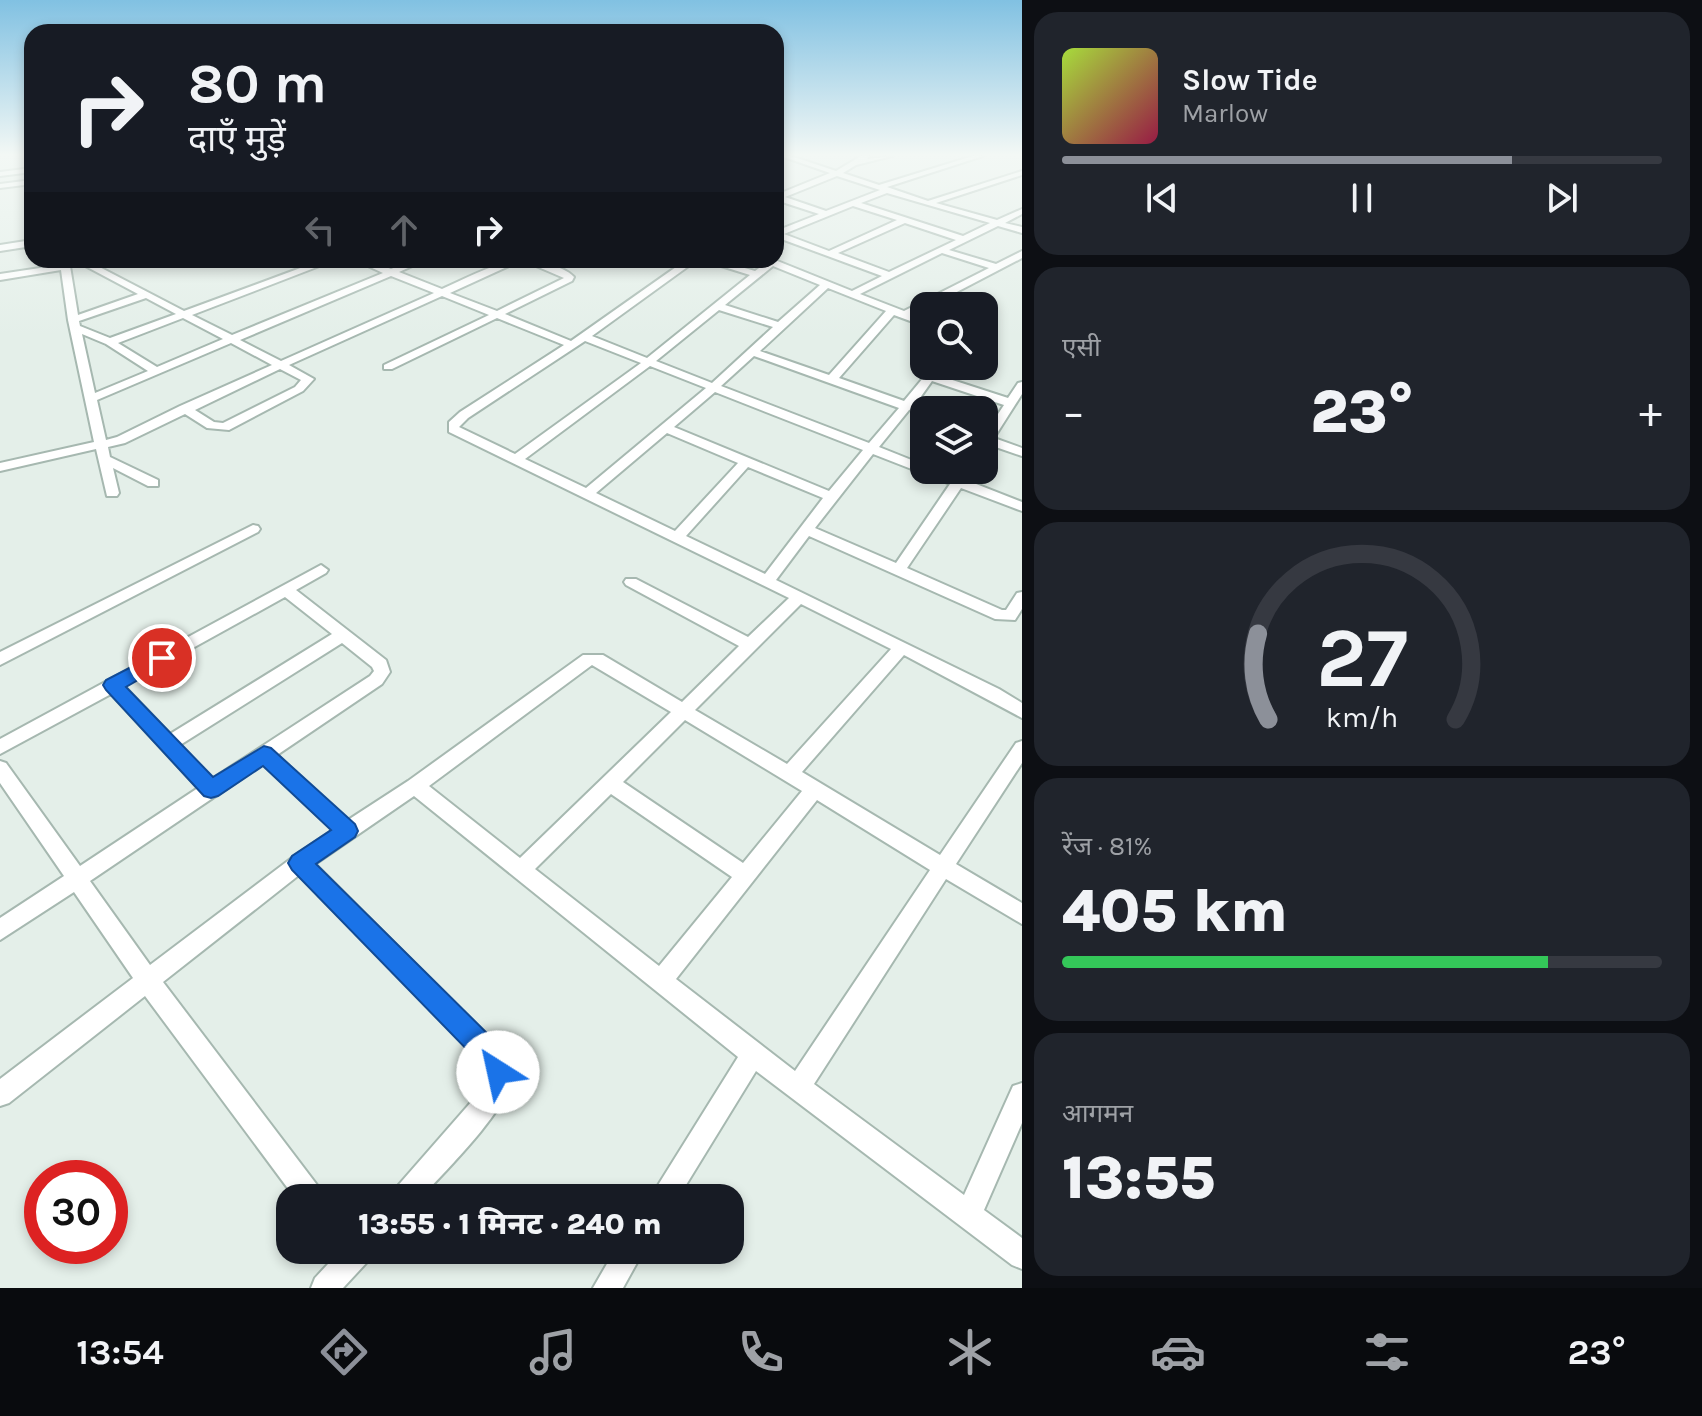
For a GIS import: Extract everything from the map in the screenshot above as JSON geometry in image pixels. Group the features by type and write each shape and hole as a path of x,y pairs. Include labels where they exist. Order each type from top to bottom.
{"street":[{"path":"784,231 821,216"},
{"path":"893,216 962,239"},
{"path":"971,216 1022,230"},
{"path":"852,294 1010,216"},
{"path":"829,254 905,220"},
{"path":"784,237 888,275"},
{"path":"0,248 24,244"},
{"path":"940,250 996,267"},
{"path":"905,315 1022,254"},
{"path":"784,267 910,317"},
{"path":"0,277 45,268"},
{"path":"66,268 74,324 112,493"},
{"path":"94,268 304,376 308,383 231,424 211,425 184,408"},
{"path":"110,342 309,268"},
{"path":"381,268 498,315 649,362 910,463"},
{"path":"92,398 401,268"},
{"path":"0,467 104,452 184,408 500,268"},
{"path":"388,367 567,281 569,277 564,273 550,268"},
{"path":"681,268 453,425 458,432 902,647 1022,711"},
{"path":"735,268 756,274"},
{"path":"516,460 649,362 762,268"},
{"path":"586,495 714,387 827,283"},
{"path":"74,324 146,295"},
{"path":"716,306 779,326"},
{"path":"832,379 893,310"},
{"path":"74,324 156,371"},
{"path":"751,351 908,407"},
{"path":"767,582 831,497 929,380"},
{"path":"954,380 1010,403"},
{"path":"998,422 1022,385"},
{"path":"665,428 831,497"},
{"path":"998,446 1022,452"},
{"path":"104,452 153,483"},
{"path":"677,537 746,462"},
{"path":"898,571 957,484"},
{"path":"977,484 1022,507"},
{"path":"0,659 253,529"},
{"path":"806,529 1000,615 1010,616 1022,597"},
{"path":"0,747 321,570"},
{"path":"631,582 750,645"},
{"path":"0,930 376,680 382,672 380,664 286,590"},
{"path":"522,869 799,597"},
{"path":"168,744 343,635"},
{"path":"789,774 902,647"},
{"path":"0,1094 300,863 415,786 589,659 597,659 1022,914"},
{"path":"113,685 211,790"},
{"path":"798,1087 1022,748"},
{"path":"264,754 347,831"},
{"path":"0,768 148,981 300,1184"},
{"path":"610,783 745,875"},
{"path":"415,786 753,1054 1022,1255"},
{"path":"661,980 814,790"},
{"path":"300,863 492,1056 498,1072 498,1087 488,1102 416,1184"},
{"path":"672,1184 753,1054"},
{"path":"968,1215 1022,1095"},
{"path":"325,1288 344,1264"},
{"path":"607,1288 622,1264"}],"route":[{"path":"162,658 113,685 211,790 264,754 347,831 300,863 492,1056 498,1072"}]}
